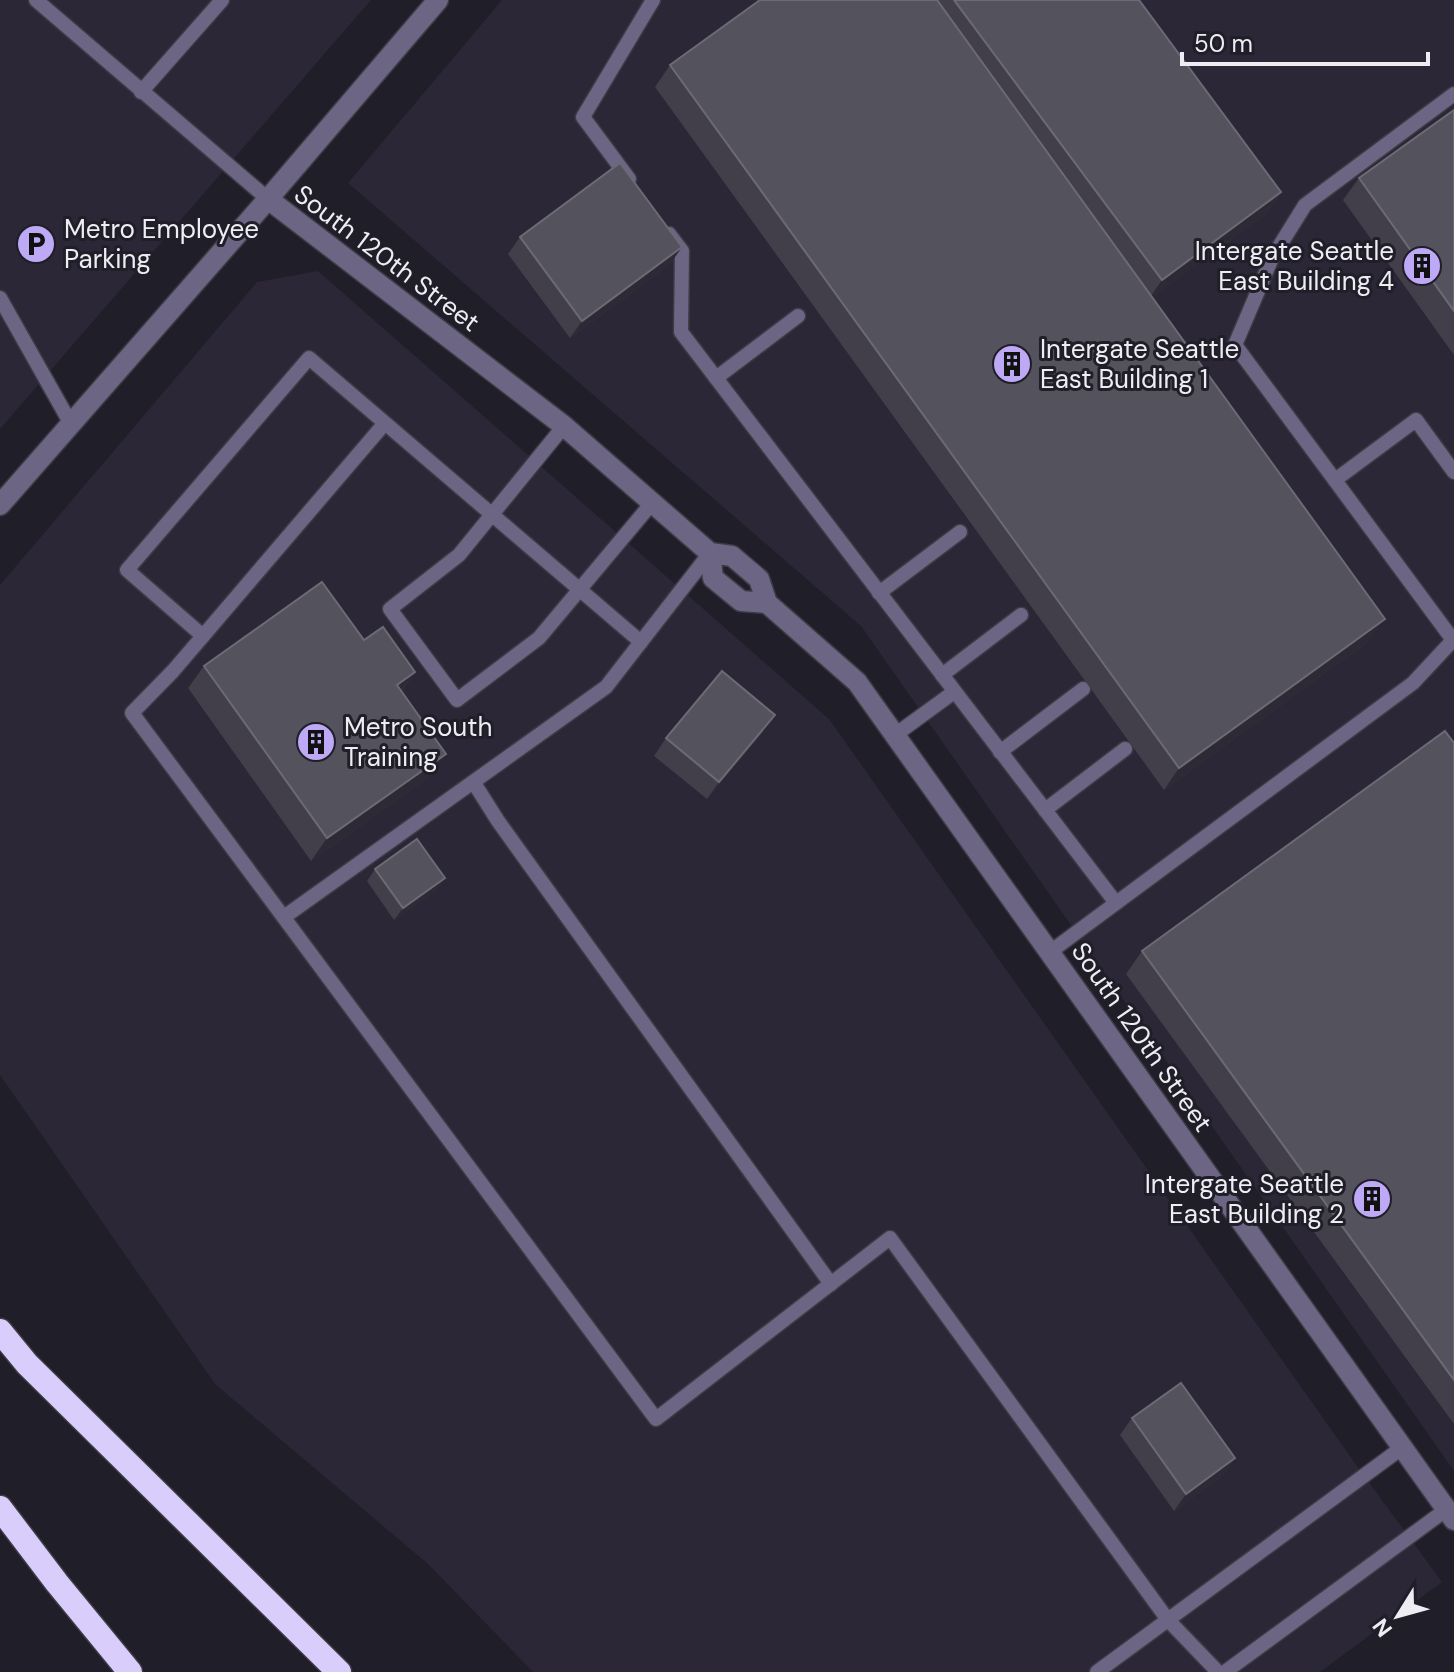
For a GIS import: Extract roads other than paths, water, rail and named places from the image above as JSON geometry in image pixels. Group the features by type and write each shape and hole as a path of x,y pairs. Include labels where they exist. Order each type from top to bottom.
{"highway":[{"path":"0,1331 27,1364 339,1672"},
{"path":"0,1508 130,1672"},
{"path":"57,1583 111,1672"}],"street":[{"path":"0,505 438,0"},
{"name":"South 120th Street","path":"268,199 564,426 710,553 732,556 759,579 767,603 857,682 1450,1515"},
{"name":"South 120th Street","path":"710,553 713,578 741,601 767,603"}],"lane":[{"name":"South 120th Street","path":"36,0 268,199"},
{"path":"141,92 222,0"},
{"path":"637,190 583,117 653,0"},
{"path":"1050,952 1413,683 1454,640 1235,345 1272,258 1305,205 1454,94"},
{"path":"664,226 682,251 681,332 1116,903"},
{"path":"0,298 71,424"},
{"path":"716,378 798,316"},
{"path":"203,636 127,570 309,358 641,642"},
{"path":"1335,480 1416,420 1454,472"},
{"path":"385,423 173,671 132,713 656,1419 890,1238 1168,1620 1218,1672"},
{"path":"564,426 459,555 390,609 457,700 539,638 652,503"},
{"path":"879,593 960,532"},
{"path":"284,917 606,687 710,553"},
{"path":"942,675 1021,615"},
{"path":"1000,752 1083,689"},
{"path":"895,735 954,692"},
{"path":"1045,810 1125,749"},
{"path":"474,783 507,834 831,1284"},
{"path":"1097,1672 1403,1447"},
{"path":"1225,1672 1450,1515"}],"place":[{"name":"Metro Employee Parking","path":"36,244"},
{"name":"Intergate Seattle East Building 4","path":"1422,266"},
{"name":"Intergate Seattle East Building 1","path":"1012,364"},
{"name":"Metro South Training","path":"316,742"},
{"name":"Intergate Seattle East Building 2","path":"1372,1199"}]}
